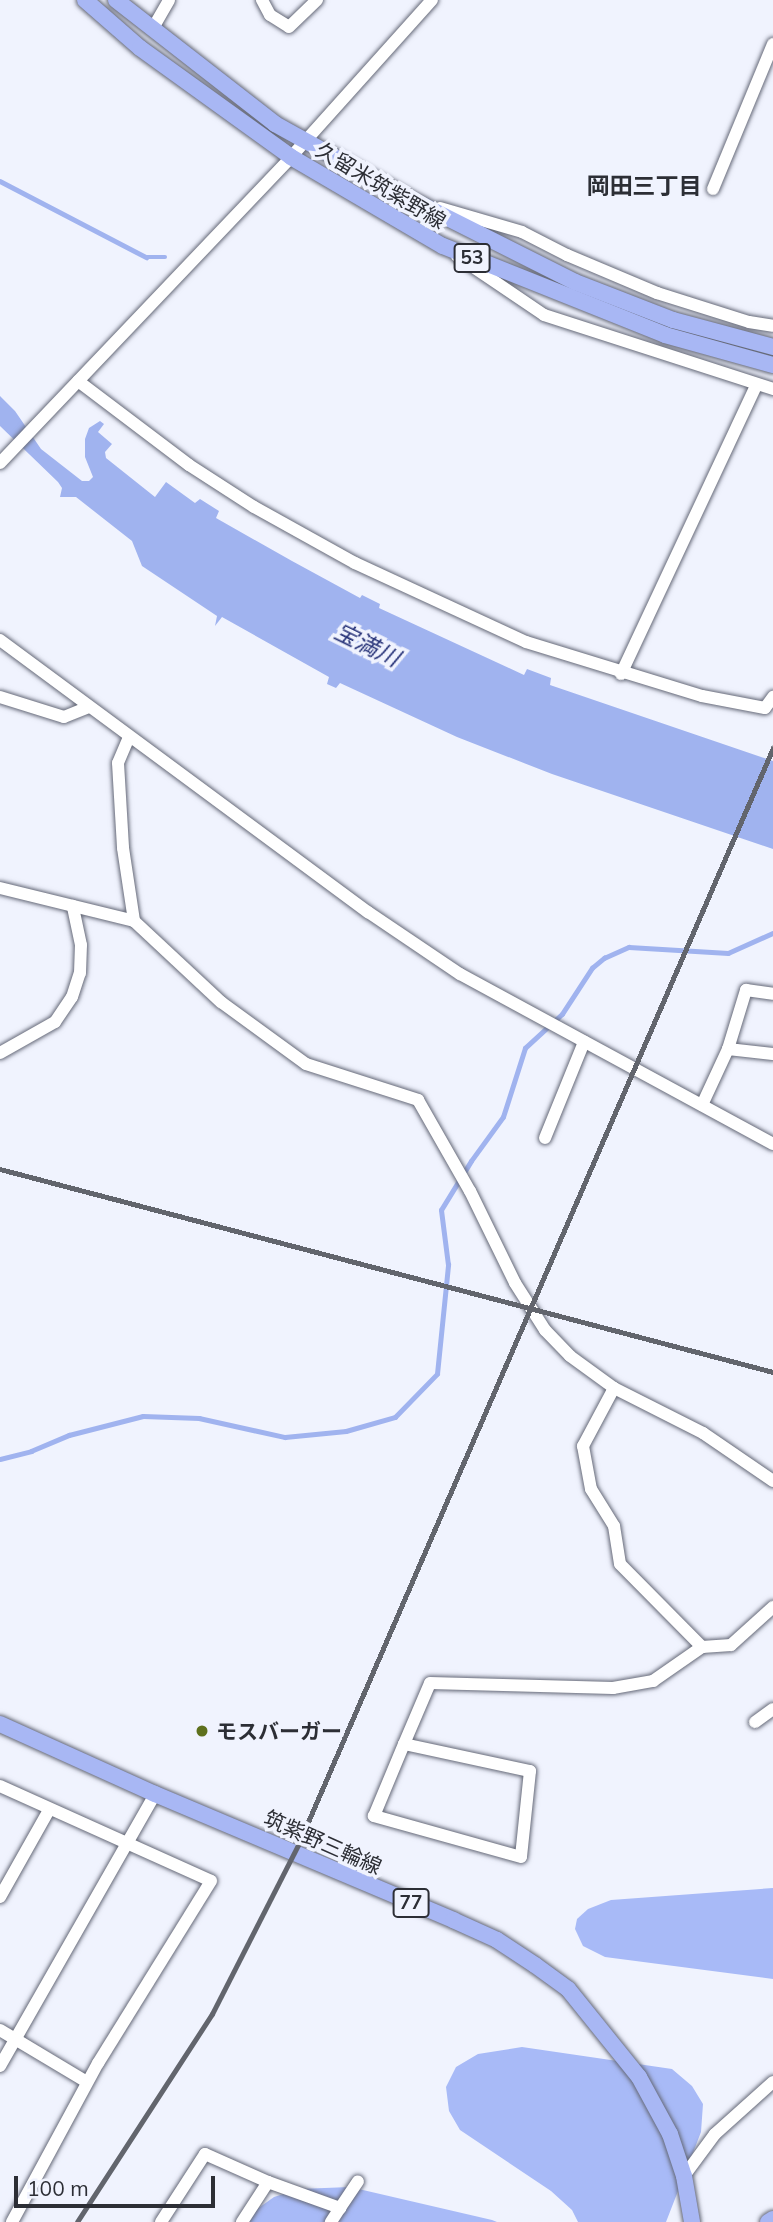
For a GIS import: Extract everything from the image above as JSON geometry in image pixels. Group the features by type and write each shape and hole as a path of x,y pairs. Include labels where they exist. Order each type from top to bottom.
{"main road":[{"name":"久留米筑紫野線","path":"85,0 140,48 291,157 443,246 665,335 773,365"},
{"name":"久留米筑紫野線","path":"116,0 275,124 416,202 575,282 673,320 773,347"},
{"name":"筑紫野三輪線","path":"0,1724 155,1794 497,1940 568,1989 639,2077 670,2134 684,2176 692,2222"},
{"path":"768,2222 773,2219"}],"street":[{"path":"153,28 169,0"},
{"path":"262,0 270,15 289,27 317,0"},
{"path":"0,464 291,157 432,0"},
{"path":"713,189 773,44"},
{"path":"416,202 522,232 567,255 657,293 750,322 773,326"},
{"path":"443,246 544,315 756,386 773,389"},
{"path":"78,381 189,465 254,507 355,563 526,642 621,674 702,696 765,708 773,697"},
{"path":"621,674 756,386"},
{"path":"0,640 368,912 460,974 773,1144"},
{"path":"0,697 64,716 89,707"},
{"path":"129,737 118,763 123,848 134,921"},
{"path":"0,888 134,921 221,1002 306,1064 418,1100 515,1283 545,1331 570,1356 614,1388 703,1433 773,1481"},
{"path":"0,1053 55,1022 72,997 80,972 81,945 73,906"},
{"path":"702,1105 728,1049 746,990 773,994"},
{"path":"545,1138 584,1042"},
{"path":"728,1049 773,1054"},
{"path":"614,1388 583,1446 591,1489 614,1527 620,1564 702,1647"},
{"path":"404,1744 530,1770 521,1857 374,1816 404,1744 430,1683 613,1688 653,1681 702,1647 731,1645 773,1607"},
{"path":"755,1722 773,1709"},
{"path":"0,1786 211,1881 87,2082 12,2222"},
{"path":"0,2066 155,1794"},
{"path":"0,1897 49,1810"},
{"path":"0,2030 87,2082"},
{"path":"684,2176 715,2134 773,2082"},
{"path":"161,2222 205,2154 268,2182 340,2208"},
{"path":"331,2222 358,2181"},
{"path":"242,2222 268,2182"}],"shaded area":[{"path":"773,1888 773,1979 605,1957 583,1946 575,1929 577,1919 588,1909 611,1900"},
{"path":"522,2047 672,2069 692,2086 703,2104 701,2132 666,2222 578,2222 572,2210 551,2191 460,2130 449,2111 446,2087 456,2067 478,2054"},
{"path":"350,2187 497,2222 239,2222 274,2197 299,2189"}],"water":[{"name":"宝満川","path":"0,396 15,411 41,449 82,481 89,481 93,477 85,457 85,439 89,428 100,421 104,424 98,432 112,444 105,452 106,458 155,497 166,482 195,503 200,499 219,511 216,518 360,598 362,595 380,604 379,608 524,675 527,669 551,678 550,685 773,761 773,849 552,774 457,737 340,683 336,688 327,684 329,677 222,617 215,626 217,616 142,566 132,541 76,497 60,497 62,488 58,482 0,426"}],"waterway":[{"path":"0,181 146,257 165,257"},
{"path":"0,1459 31,1451 69,1435 143,1416 199,1418 285,1437 346,1431 395,1417 437,1374 448,1265 441,1210 471,1161 503,1117 525,1048 562,1014 592,968 604,958 629,947 728,953 773,933"}],"railway":[{"path":"77,2222 212,2014 298,1845 773,748"},
{"path":"0,1169 773,1372"}],"place":[{"name":"モスバーガー","path":"202,1731"}],"district":[{"name":"岡田三丁目","path":"644,186"}]}
